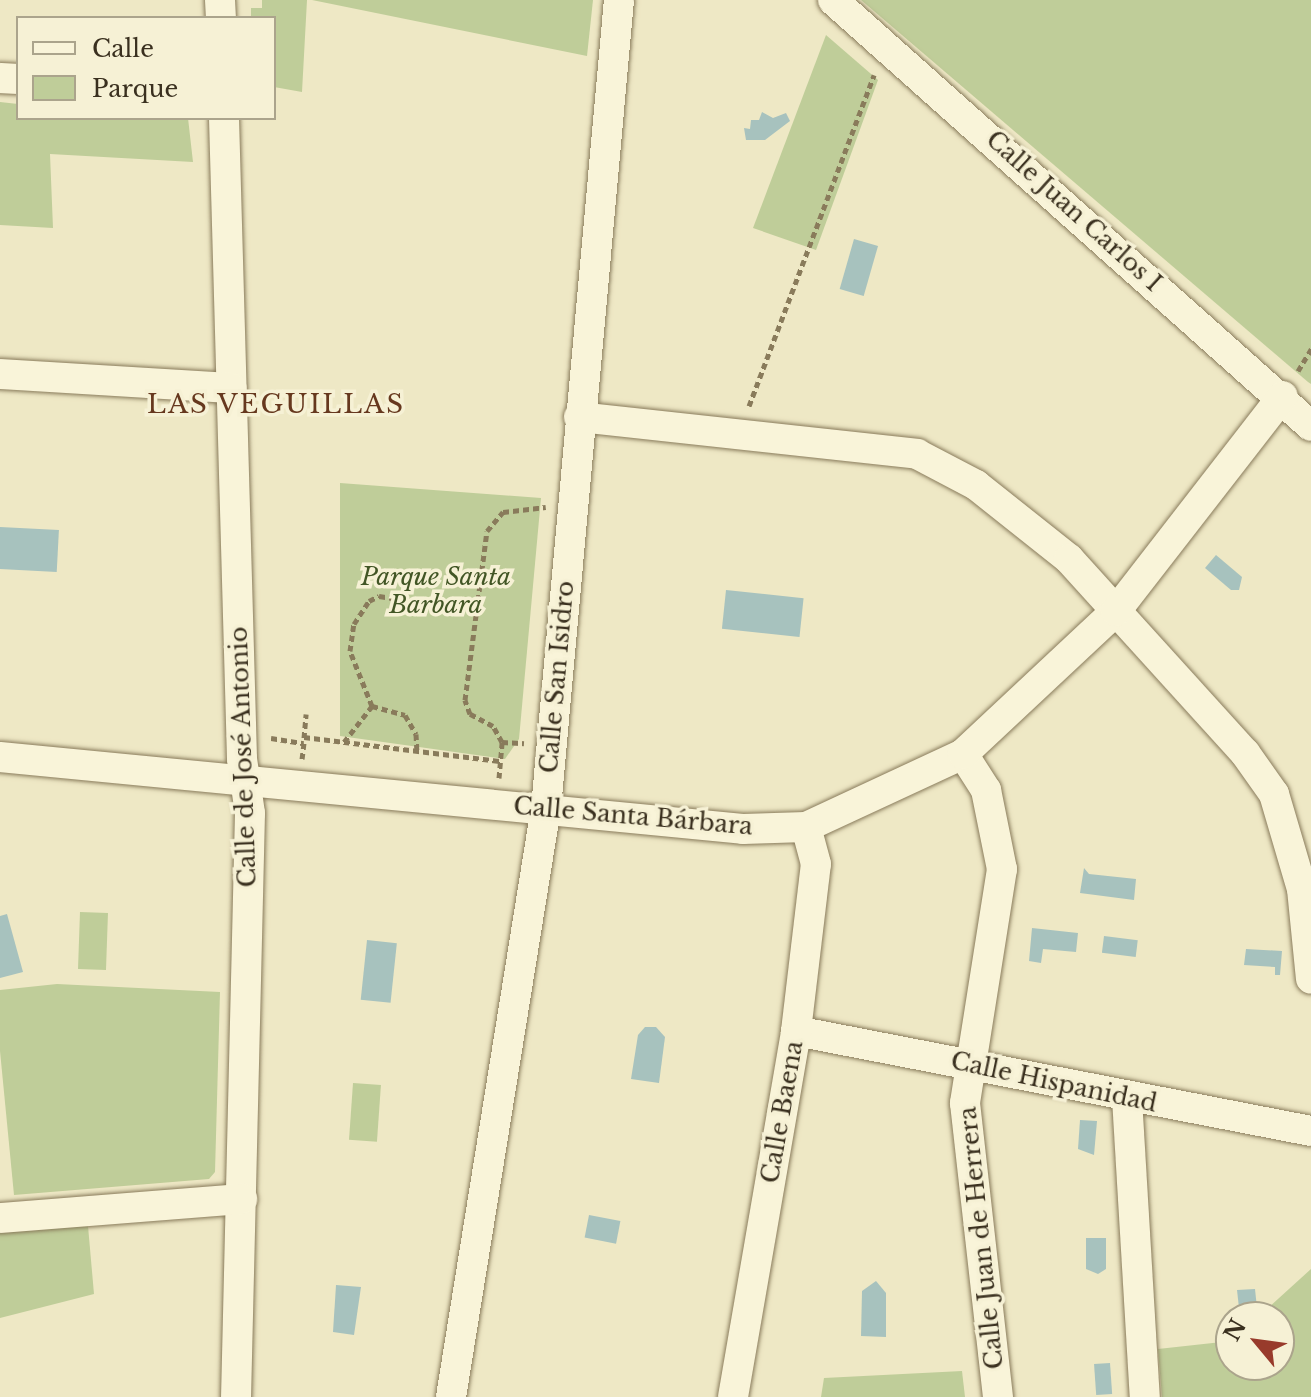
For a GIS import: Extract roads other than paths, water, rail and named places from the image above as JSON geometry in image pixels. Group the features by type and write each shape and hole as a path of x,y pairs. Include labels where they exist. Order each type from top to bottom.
{"street":[{"name":"Calle San Isidro","path":"451,1397 546,808 619,0"},
{"name":"Calle Juan Carlos I","path":"833,0 1283,396 1311,426"},
{"name":"Calle de José Antonio","path":"224,120 243,781 250,813 236,1397"},
{"path":"0,374 232,388"},
{"name":"Calle Santa Bárbara","path":"0,757 743,829 806,827 963,754 1116,611 1283,396"},
{"path":"579,417 917,454 976,485 1069,559 1245,753 1274,794 1294,846 1311,979"},
{"name":"Calle Juan de Herrera","path":"963,754 986,790 1002,869 965,1103 998,1397"},
{"name":"Calle Baena","path":"733,1397 796,1031 816,864 806,827"},
{"name":"Calle Hispanidad","path":"796,1031 1127,1098 1311,1131"},
{"path":"1127,1098 1145,1397"},
{"path":"0,1218 242,1199"}],"water":[{"path":"762,112 773,118 786,113 790,121 765,140 746,140 744,128 750,129 751,120 759,120"},
{"path":"854,239 878,246 864,296 840,289"},
{"path":"0,527 59,530 57,572 0,569"},
{"path":"1216,555 1242,577 1239,590 1231,590 1205,568"},
{"path":"726,590 804,598 799,637 722,629"},
{"path":"1084,868 1089,874 1136,879 1134,900 1080,893"},
{"path":"7,914 23,972 0,978 0,916"},
{"path":"1032,928 1078,933 1076,952 1043,949 1041,963 1029,961"},
{"path":"1104,936 1138,940 1136,957 1102,953"},
{"path":"367,940 397,943 391,1003 361,1000"},
{"path":"1246,949 1282,951 1280,975 1275,975 1275,967 1244,965"},
{"path":"645,1027 656,1027 665,1037 659,1083 631,1079 638,1035"},
{"path":"1080,1120 1097,1121 1094,1155 1078,1149"},
{"path":"589,1215 620,1221 616,1244 585,1238"},
{"path":"1086,1238 1106,1238 1106,1269 1098,1274 1086,1269"},
{"path":"876,1281 886,1293 886,1337 861,1336 862,1291"},
{"path":"336,1285 361,1287 354,1335 333,1332"},
{"path":"1255,1289 1256,1301 1238,1301 1237,1290"},
{"path":"1110,1363 1112,1394 1096,1395 1094,1364"}],"district":[{"name":"LAS VEGUILLAS","path":"276,405"}],"park label":[{"name":"Parque Santa Barbara","path":"436,591"}]}
